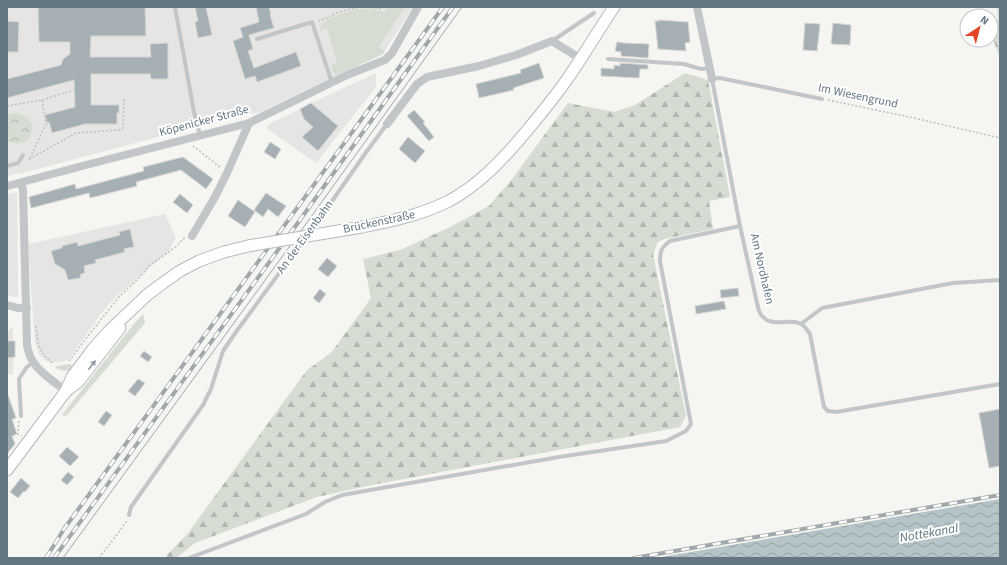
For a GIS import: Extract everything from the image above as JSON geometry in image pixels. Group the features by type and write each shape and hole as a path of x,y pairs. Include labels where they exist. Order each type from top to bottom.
{"main road":[{"path":"581,59 614,7"},
{"name":"Brückenstraße","path":"7,470 66,392 72,377 93,350 109,331 147,295 163,283 180,271 199,261 224,252 248,246 390,222 418,214 450,200 471,187 510,151 568,79 581,59"}],"street":[{"name":"Am Nordhafen","path":"697,7 712,78"},
{"name":"Köpenicker Straße","path":"7,186 249,122 366,67 385,60 392,53 415,8"},
{"path":"552,41 581,59"},
{"name":"An der Eisenbahn","path":"387,124 417,84 427,77 479,66 516,55 552,41"},
{"path":"192,236 227,173 249,122"},
{"path":"21,183 23,190 27,345 33,362 66,392"},
{"path":"7,305 27,312"}],"lane":[{"path":"175,7 194,112 200,135"},
{"name":"An der Eisenbahn","path":"552,41 594,13"},
{"path":"257,39 312,22 332,83"},
{"path":"608,59 684,64 701,69 710,68"},
{"name":"Im Wiesengrund","path":"712,78 720,78 822,99"},
{"name":"Am Nordhafen","path":"712,78 740,226 760,312 766,319 773,322 795,322 801,324"},
{"name":"An der Eisenbahn","path":"129,515 131,507 203,405 212,389 223,351 387,124"},
{"path":"7,166 18,163 23,155"},
{"path":"189,558 306,514 325,502 342,495 559,457 666,441 686,431 691,424 660,261 660,253 663,246 670,241 740,226"},
{"path":"1000,280 953,283 822,308 801,324 810,334 824,407 828,411 836,412 1000,384"},
{"path":"21,416 19,379 26,368 33,362"}],"path":[{"path":"312,22 327,18 337,13 363,7"},
{"path":"367,7 382,9 383,7"},
{"path":"7,106 42,100 74,90"},
{"path":"18,163 76,133 119,130 123,128 124,97"},
{"name":"Im Wiesengrund","path":"822,99 1000,138"},
{"path":"30,158 46,124 42,100"},
{"path":"185,139 227,173"},
{"path":"69,361 119,297 141,276 149,266 177,246 183,238 192,236"},
{"path":"27,312 35,322 40,351 54,364"},
{"path":"21,416 18,434 22,437"},
{"path":"99,558 110,545 129,515"}],"shaded area":[{"path":"7,7 413,7 383,54 258,113 240,115 7,176"},
{"path":"376,73 376,87 316,163 266,128 269,124 311,103"},
{"path":"17,192 18,297 7,296 7,194"},
{"path":"165,214 176,238 169,251 110,303 69,359 59,362 48,362 40,356 35,344 28,244"},
{"path":"13,326 13,374 7,374 7,332"}],"green space":[{"path":"387,7 405,7 379,47 385,51 383,54 336,75 333,72 331,65 337,63 327,28 320,30 322,24 325,21 349,11 365,9 384,12"},
{"path":"1000,7 1000,56 996,48 999,48 999,8 997,8"},
{"path":"685,73 708,80 730,197 709,201 713,229 664,239 658,242 653,254 686,416 680,427 367,486 317,497 195,543 176,558 166,556 188,533 307,370 331,353 371,298 363,259 400,250 450,227 489,206 509,183 568,103 614,112 635,105"},
{"path":"17,113 26,117 33,125 30,138 23,143 13,143 7,141 7,115"},
{"path":"143,314 145,323 67,415 62,415 133,325"},
{"path":"70,364 74,368 67,371 55,368 57,366"}],"water":[{"name":"Nottekanal","path":"1000,499 1000,558 656,558"}],"building":[{"path":"38,7 145,7 146,36 91,36 90,57 151,57 150,44 168,43 168,79 151,79 150,74 91,74 91,105 119,105 117,124 85,124 52,133 45,115 75,107 74,80 7,98 7,79 61,65 63,59 70,54 70,42 39,42"},
{"path":"195,7 206,7 212,35 198,38 195,22 198,21"},
{"path":"256,7 269,7 274,28 249,35 253,49 248,51 254,68 296,52 301,66 257,82 255,76 245,79 233,41 243,37 240,28 259,22"},
{"path":"7,21 19,22 18,52 7,52"},
{"path":"655,21 688,22 690,42 685,43 686,51 658,49"},
{"path":"805,23 820,24 817,51 803,50"},
{"path":"833,23 851,25 850,45 831,44"},
{"path":"617,42 649,44 648,58 621,56 621,52 615,51"},
{"path":"539,63 544,78 513,88 514,90 479,98 476,84 521,73 520,70"},
{"path":"620,63 648,65 648,69 640,69 639,78 601,76 601,68 614,69 614,65 620,66"},
{"path":"311,103 338,126 318,151 302,137 313,127 304,119 300,109"},
{"path":"414,110 425,122 423,123 434,137 429,141 407,116"},
{"path":"408,137 425,151 415,163 399,149"},
{"path":"270,142 281,149 275,159 264,152"},
{"path":"183,157 213,179 206,189 181,170 136,182 137,186 90,198 89,193 31,208 29,197 75,184 76,189 144,171 143,167"},
{"path":"266,193 286,206 278,217 268,209 263,217 254,210"},
{"path":"180,194 193,205 187,213 173,202"},
{"path":"238,200 255,212 245,227 228,216"},
{"path":"130,229 134,247 124,249 125,252 95,260 96,263 84,266 85,273 81,274 80,278 68,280 65,270 55,264 51,251 77,242 78,246 120,235 119,232"},
{"path":"327,258 337,266 328,277 318,269"},
{"path":"738,288 739,296 721,298 720,290"},
{"path":"320,289 326,294 319,303 313,298"},
{"path":"724,301 726,309 696,314 695,306"},
{"path":"7,341 15,341 15,357 7,358"},
{"path":"144,351 152,357 148,362 140,356"},
{"path":"138,379 145,383 135,396 128,391"},
{"path":"7,395 16,418 12,419 17,434 12,436 15,444 7,454"},
{"path":"1000,409 1000,466 989,468 979,413"},
{"path":"106,411 112,415 104,426 98,422"},
{"path":"67,447 79,457 70,466 59,456"},
{"path":"68,472 74,477 67,485 61,480"},
{"path":"21,478 30,486 18,498 10,492"}],"tram line":[{"path":"63,558 462,7"}],"railway":[{"path":"46,558 64,529 443,7"},
{"path":"54,558 453,7"},
{"path":"634,558 1000,495"}]}
